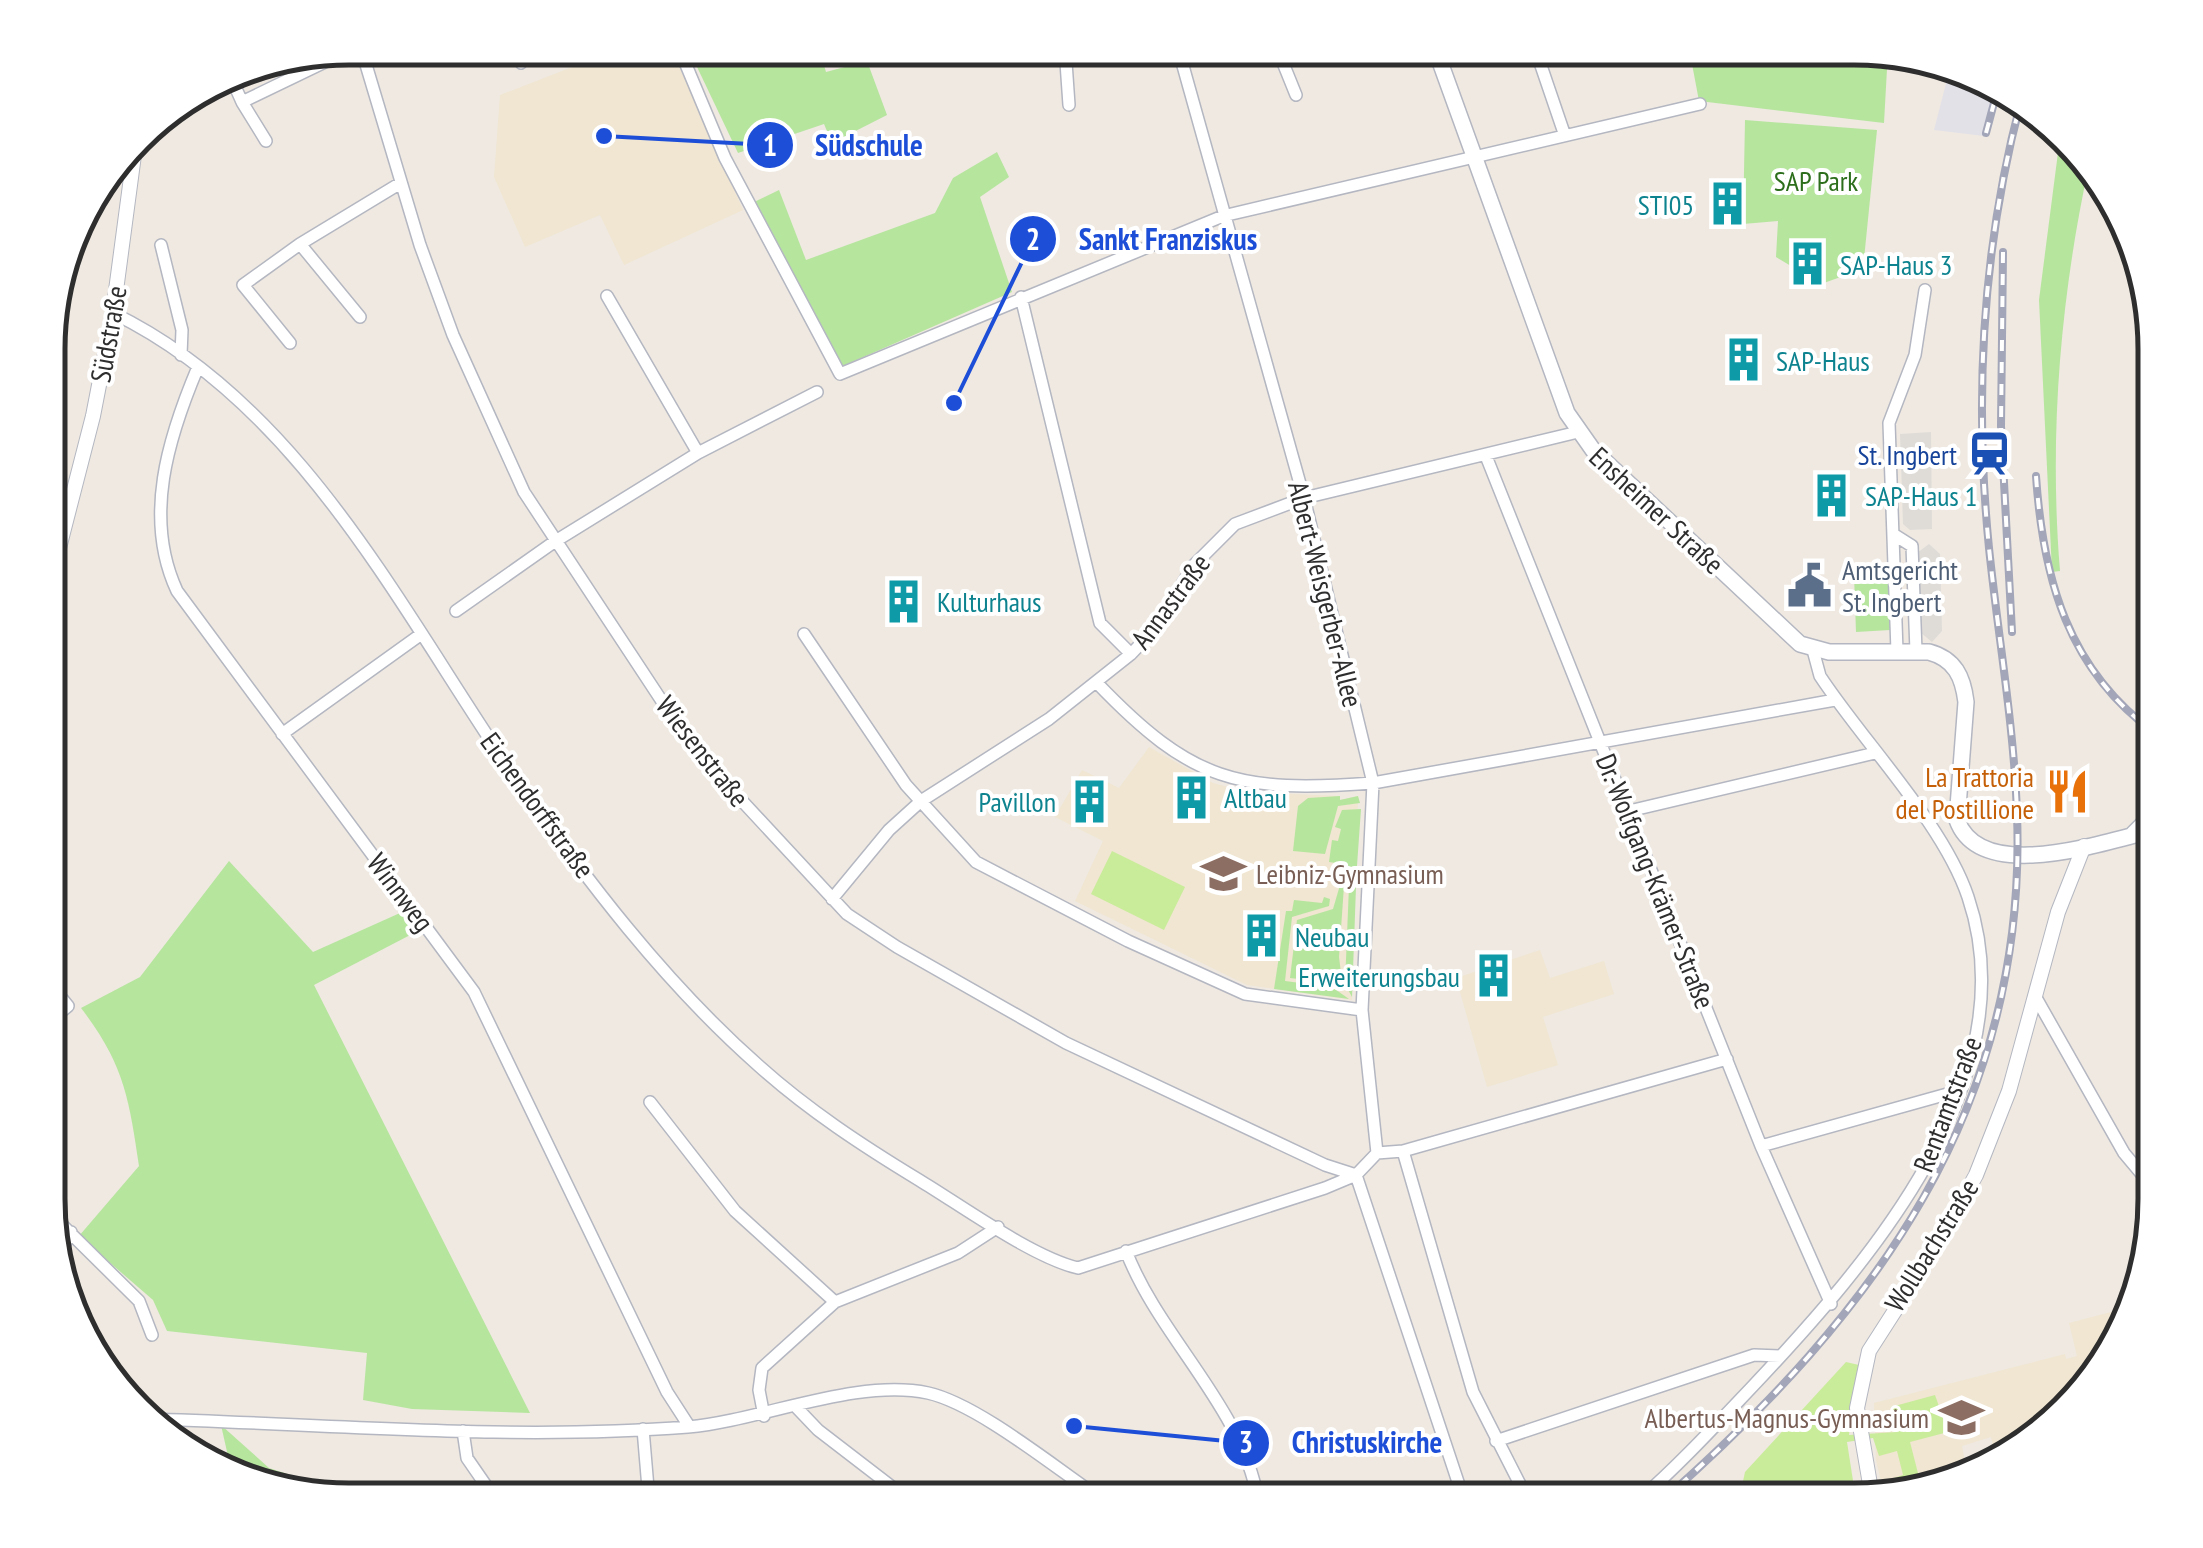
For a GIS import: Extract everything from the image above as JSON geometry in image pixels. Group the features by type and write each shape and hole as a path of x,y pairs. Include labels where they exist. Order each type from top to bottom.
{"main road":[{"name":"Ensheimer Straße","path":"1443,66 1556,384 1578,432 1789,634 1813,650"},
{"path":"1813,650 1916,651 1943,656 1964,685 1965,723 1956,806 1960,828 1986,850 2013,857 2137,834"},
{"path":"2132,835 2137,830"}],"street":[{"name":"Wiesenstraße","path":"362,65 398,184 496,436 554,542 674,718 730,789 832,899 896,947 1066,1043 1325,1165 1356,1175"},
{"path":"686,65 725,158 840,374 1223,216 1700,104"},
{"path":"1067,65 1069,106"},
{"name":"Albert-Weisgerber-Allee","path":"1183,66 1304,498 1372,783 1362,1010 1376,1153"},
{"path":"1285,66 1296,95"},
{"path":"1542,66 1564,133"},
{"path":"242,102 317,67"},
{"path":"236,89 266,141"},
{"name":"Südstraße","path":"65,523 93,416 113,313 133,165"},
{"path":"290,343 243,285 300,244 398,184"},
{"path":"161,244 182,330 181,355"},
{"path":"300,244 360,317"},
{"path":"1897,651 1890,423 1914,355 1925,290"},
{"path":"607,296 698,454"},
{"path":"1021,297 1100,623 1132,654"},
{"name":"Eichendorffstraße","path":"113,313 198,367 233,396 305,470 556,835 715,1022 758,1065 842,1132 998,1227 1078,1268 1356,1175"},
{"name":"Winnweg","path":"198,367 167,454 161,492 163,561 177,591 474,992 667,1392 689,1426"},
{"path":"456,611 554,542 698,454 817,392"},
{"name":"Annastraße","path":"832,899 889,830 921,802 1006,749 1132,654 1169,608 1194,565 1235,524 1304,498 1578,432"},
{"name":"Dr.-Wolfgang-Krämer-Straße","path":"1486,456 1762,1146 1831,1304"},
{"path":"1893,534 1912,546 1916,651"},
{"path":"804,634 921,802 976,862 1190,972 1244,994 1362,1010"},
{"path":"282,734 420,635"},
{"name":"Rentamtstraße","path":"1656,1483 1831,1304 1918,1180 1958,1090 1979,1022 1982,988 1976,929 1955,868 1820,676 1813,650"},
{"path":"1097,682 1153,738 1211,773 1295,789 1372,783 1836,700"},
{"path":"1628,811 1875,753"},
{"name":"Wollbachstraße","path":"1870,1482 1857,1408 1869,1350 1940,1242 1976,1175 2009,1091 2072,868 2084,846"},
{"path":"2034,996 2115,1140 2137,1168"},
{"path":"1458,1483 1356,1175 1376,1153 1403,1150 1727,1059"},
{"path":"1762,1146 1958,1090"},
{"path":"650,1102 728,1203 835,1302"},
{"path":"1403,1150 1474,1392 1519,1483"},
{"path":"764,1416 758,1390 762,1368 835,1302 958,1253 998,1227"},
{"path":"67,1229 140,1301 152,1335"},
{"path":"68,1238 71,1232"},
{"path":"1126,1251 1152,1308 1239,1438 1253,1483"},
{"path":"1496,1440 1754,1356 1781,1356"},
{"path":"171,1420 463,1431 642,1429 764,1416 877,1391 930,1394 978,1417 1077,1482"},
{"path":"798,1408 818,1430 886,1482"},
{"path":"642,1429 646,1482"},
{"path":"463,1431 467,1458 484,1482"}],"shaded area":[{"path":"577,65 679,65 743,210 624,265 600,215 525,247 494,177 500,95"},
{"path":"1947,81 1993,101 1984,136 1934,130"},
{"path":"1931,432 1932,529 1910,530 1903,524 1900,434"},
{"path":"1929,544 1940,554 1942,631 1932,642 1920,632 1917,553"},
{"name":"Leibniz-Gymnasium","path":"1149,747 1213,783 1246,792 1340,796 1340,800 1358,796 1352,1000 1247,985 1075,901 1103,841 1055,817 1082,770 1119,788"},
{"path":"1540,950 1550,978 1604,961 1614,994 1543,1017 1558,1065 1487,1087 1456,978"},
{"name":"Albertus-Magnus-Gymnasium","path":"2114,1311 2079,1372 2041,1413 1993,1446 1991,1437 1962,1446 1965,1460 1928,1473 1881,1482 1876,1460 1874,1403 2065,1354 2066,1359 2077,1356 2069,1323"}],"green space":[{"path":"696,65 824,65 826,72 869,65 887,115 832,143 824,124 738,153"},
{"path":"1692,66 1887,68 1884,123 1699,101"},
{"name":"SAP Park","path":"1745,120 1877,130 1863,269 1821,284 1776,257 1778,221 1743,224"},
{"path":"997,152 1009,177 980,197 1012,292 843,366 750,204 779,190 806,260 935,213 953,178"},
{"path":"2058,152 2085,184 2070,269 2059,369 2056,471 2060,571 2052,572 2039,300"},
{"path":"1888,574 1890,630 1856,632 1854,575"},
{"path":"1340,796 1340,800 1358,796 1360,803 1338,806 1325,854 1293,851 1298,806 1308,798"},
{"path":"1361,809 1356,880 1340,877 1342,864 1329,862 1332,840 1338,841 1341,829 1335,827 1342,810"},
{"path":"1112,851 1185,887 1164,930 1091,894"},
{"path":"229,861 313,952 400,913 416,932 314,985 530,1413 412,1409 363,1400 367,1353 167,1331 153,1300 79,1236 139,1166 132,1120 116,1065 81,1008 140,977"},
{"path":"1340,885 1344,886 1339,957 1343,989 1333,983 1290,978 1297,920 1333,909"},
{"path":"1349,886 1356,887 1352,997 1345,984"},
{"path":"1324,897 1330,899 1329,906 1292,917 1285,981 1332,987 1349,999 1274,989 1286,911 1292,911 1294,900 1322,903"},
{"path":"1846,1362 1859,1365 1849,1435 1897,1432 1891,1407 1935,1395 1948,1432 1910,1442 1918,1475 1895,1480 1903,1475 1897,1451 1879,1456 1873,1438 1847,1442 1853,1483 1743,1483 1745,1472"},
{"path":"221,1425 269,1468 303,1479 257,1468 228,1456"}],"railway":[{"path":"1986,133 1994,102"},
{"path":"1681,1483 1809,1356 1871,1279 1923,1198 1965,1112 1996,1019 2014,921 2017,814 1984,491 1982,379 1997,212 2017,117"},
{"path":"2003,252 2001,426 2012,632"},
{"path":"2036,476 2045,551 2066,620 2101,681 2137,718"}],"place":[{"name":"Südschule","path":"604,136"},
{"name":"STI05","path":"1727,204"},
{"name":"SAP-Haus 3","path":"1807,264"},
{"name":"SAP-Haus","path":"1743,360"},
{"name":"Sankt Franziskus","path":"954,403"},
{"name":"St. Ingbert","path":"1990,454"},
{"name":"SAP-Haus 1","path":"1832,495"},
{"name":"Amtsgericht St. Ingbert","path":"1809,585"},
{"name":"Kulturhaus","path":"904,601"},
{"name":"La Trattoria del Postillione","path":"2067,792"},
{"name":"Altbau","path":"1191,797"},
{"name":"Pavillon","path":"1089,801"},
{"name":"Leibniz-Gymnasium","path":"1223,873"},
{"name":"Neubau","path":"1262,936"},
{"name":"Erweiterungsbau","path":"1493,976"},
{"name":"Albertus-Magnus-Gymnasium","path":"1962,1417"},
{"name":"Christuskirche","path":"1074,1426"}]}
